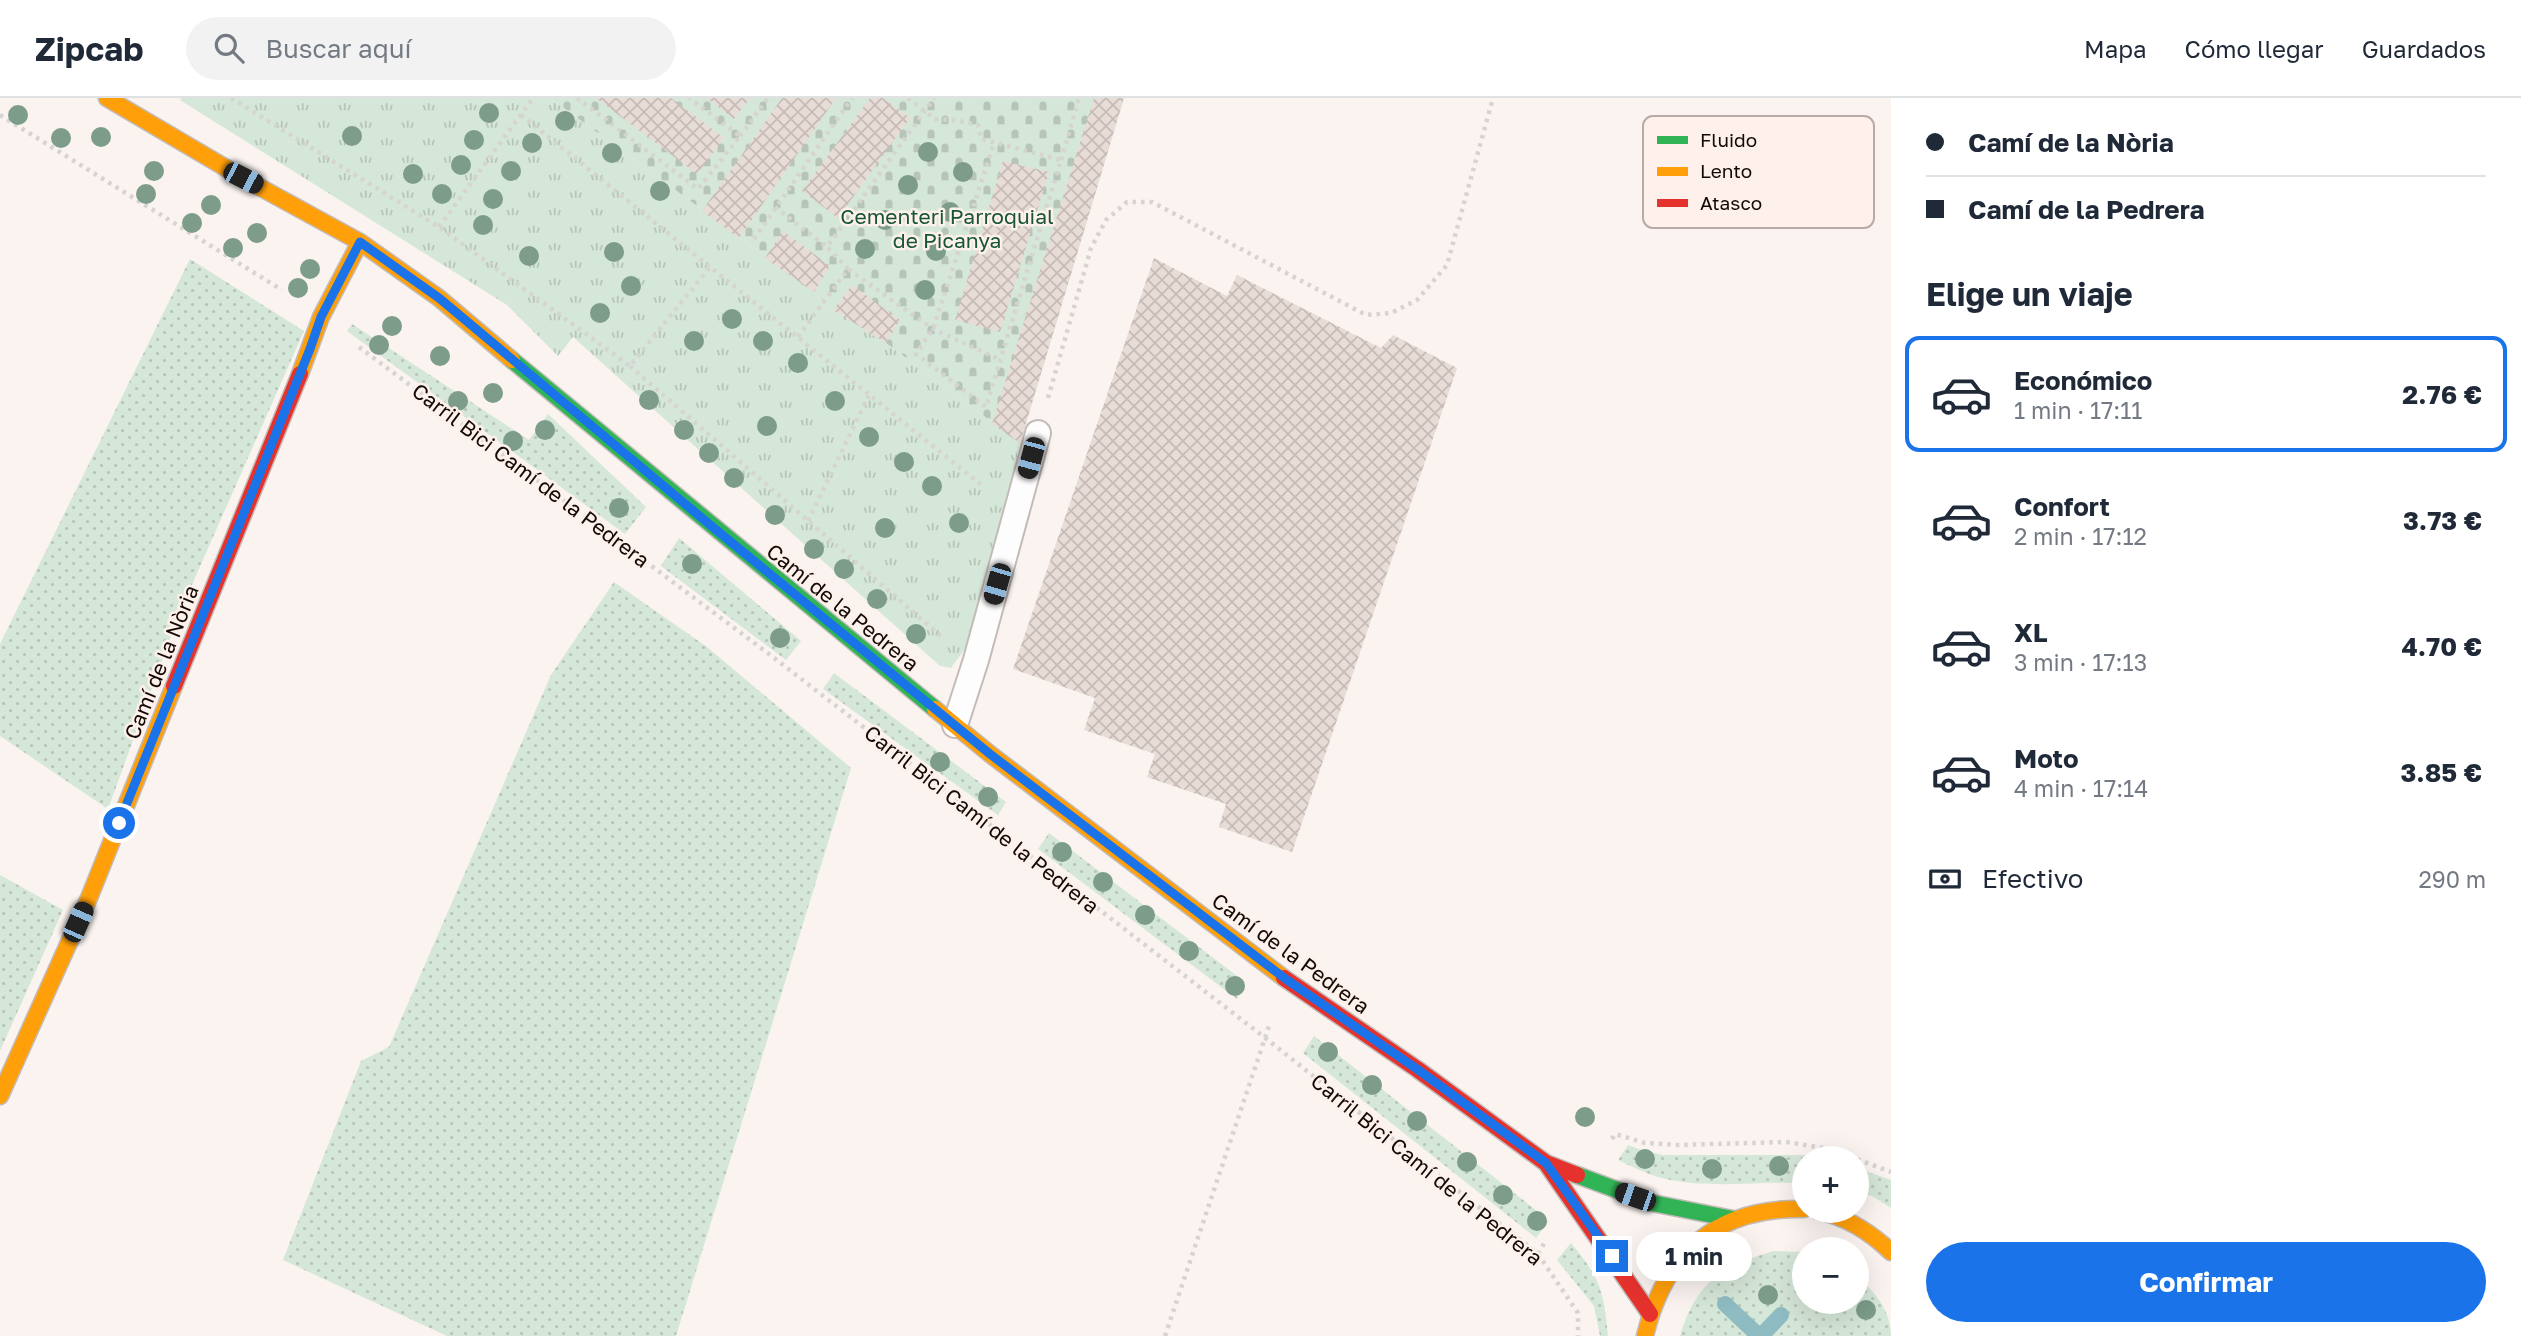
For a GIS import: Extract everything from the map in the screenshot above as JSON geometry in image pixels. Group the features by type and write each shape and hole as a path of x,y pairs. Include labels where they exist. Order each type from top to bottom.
{"street":[{"name":"Camí de la Pedrera","path":"107,98 243,178 360,242 439,298 955,725 1287,980 1417,1069 1546,1163 1652,1203 1733,1219"},
{"name":"Camí de la Nòria","path":"0,1097 89,898 321,317 360,242"},
{"name":"Camí de la Pedrera","path":"1546,1163 1650,1314"},
{"path":"1645,1336 1662,1284 1680,1257 1704,1235 1733,1219 1762,1210 1792,1208"},
{"path":"1853,1223 1879,1240 1891,1252"}],"lane":[{"path":"955,725 976,660 1038,433"}],"path":[{"path":"231,98 439,227 630,366 944,638"},
{"path":"439,227 533,98"},
{"path":"577,98 698,190 768,98"},
{"path":"688,98 740,136"},
{"path":"754,239 852,98"},
{"path":"908,98 935,119 978,125 981,139 1061,160"},
{"path":"827,247 934,98"},
{"path":"994,143 933,329 916,354 986,407 1079,98"},
{"path":"1038,433 1091,248 1106,220 1127,202 1152,202 1366,314 1391,313 1417,300 1447,265 1493,98"},
{"path":"0,115 290,295"},
{"path":"521,115 990,492"},
{"path":"775,207 827,247 848,269 933,329 1001,360"},
{"path":"630,366 710,267"},
{"path":"798,337 848,269"},
{"name":"Carril Bici Camí de la Pedrera","path":"355,343 769,654 1264,1037 1538,1254 1578,1312 1578,1336"},
{"path":"808,522 869,395"},
{"path":"1165,1336 1264,1037 1287,980"},
{"path":"1609,1144 1615,1134 1645,1143 1677,1145 1787,1142 1812,1146"},
{"path":"1869,1164 1891,1172"}],"green space":[{"name":"Cementeri Parroquial de Picanya","path":"550,98 1124,98 1020,443 886,343 833,310 814,292"},
{"path":"550,98 814,292 833,310 886,343 1020,443 976,634 951,668 940,666 573,337 558,356 507,305 180,100"},
{"path":"190,259 304,331 179,614 108,809 0,736 0,644"},
{"path":"352,324 529,440 548,414 646,507 625,534 347,331"},
{"path":"679,538 801,641 786,660 661,566"},
{"path":"614,582 707,647 851,768 676,1336 447,1336 283,1260 361,1061 389,1047 551,675"},
{"path":"834,673 1006,802 998,815 823,689"},
{"path":"1049,833 1245,982 1237,999 1038,849"},
{"path":"0,875 63,910 0,1051"},
{"path":"1314,1036 1537,1211 1548,1222 1536,1238 1303,1053"},
{"path":"1628,1145 1663,1155 1792,1155 1792,1183 1676,1181 1658,1177 1618,1160"},
{"path":"1869,1172 1891,1180 1891,1208 1869,1195"},
{"path":"1571,1243 1599,1286 1605,1307 1608,1336 1600,1336 1594,1306 1557,1260"},
{"path":"1774,1251 1792,1252 1792,1314 1869,1314 1869,1288 1885,1310 1891,1336 1680,1336 1686,1317 1703,1289 1726,1270"}],"building":[{"path":"596,98 671,98 724,138 697,174"},
{"path":"707,98 750,98 734,119"},
{"path":"782,98 836,98 739,238 702,211"},
{"path":"870,98 883,98 910,118 838,218 802,191"},
{"path":"1094,98 1124,98 1020,443 992,424"},
{"path":"1003,161 1049,172 1000,332 955,320"},
{"path":"783,231 830,266 814,292 765,258"},
{"path":"1154,258 1227,296 1237,275 1381,348 1393,335 1457,368 1292,852 1219,827 1226,804 1147,777 1155,754 1084,730 1095,698 1013,669"},
{"path":"852,285 900,320 886,343 833,310"}],"waterway":[{"path":"1725,1304 1759,1336"},
{"path":"1761,1336 1781,1315"}],"traffic: fast":[{"path":"512,360 935,709"},
{"path":"1577,1175 1652,1203 1733,1219"}],"traffic: slow":[{"path":"107,98 243,178 360,242 439,298 512,360"},
{"path":"300,374 321,317 360,242"},
{"path":"0,1096 89,898 174,686"},
{"path":"935,709 1284,978"},
{"path":"1645,1336 1654,1306 1666,1280 1681,1258 1699,1240 1721,1226 1745,1216 1792,1209"},
{"path":"1852,1223 1891,1252"}],"traffic: jam":[{"path":"174,686 300,374"},
{"path":"1284,978 1417,1069 1546,1163 1577,1175"},
{"path":"1546,1163 1650,1314"}],"route":[{"path":"119,823 321,317 360,242 439,298 990,754 1287,980 1417,1069 1546,1163 1612,1256"}]}
